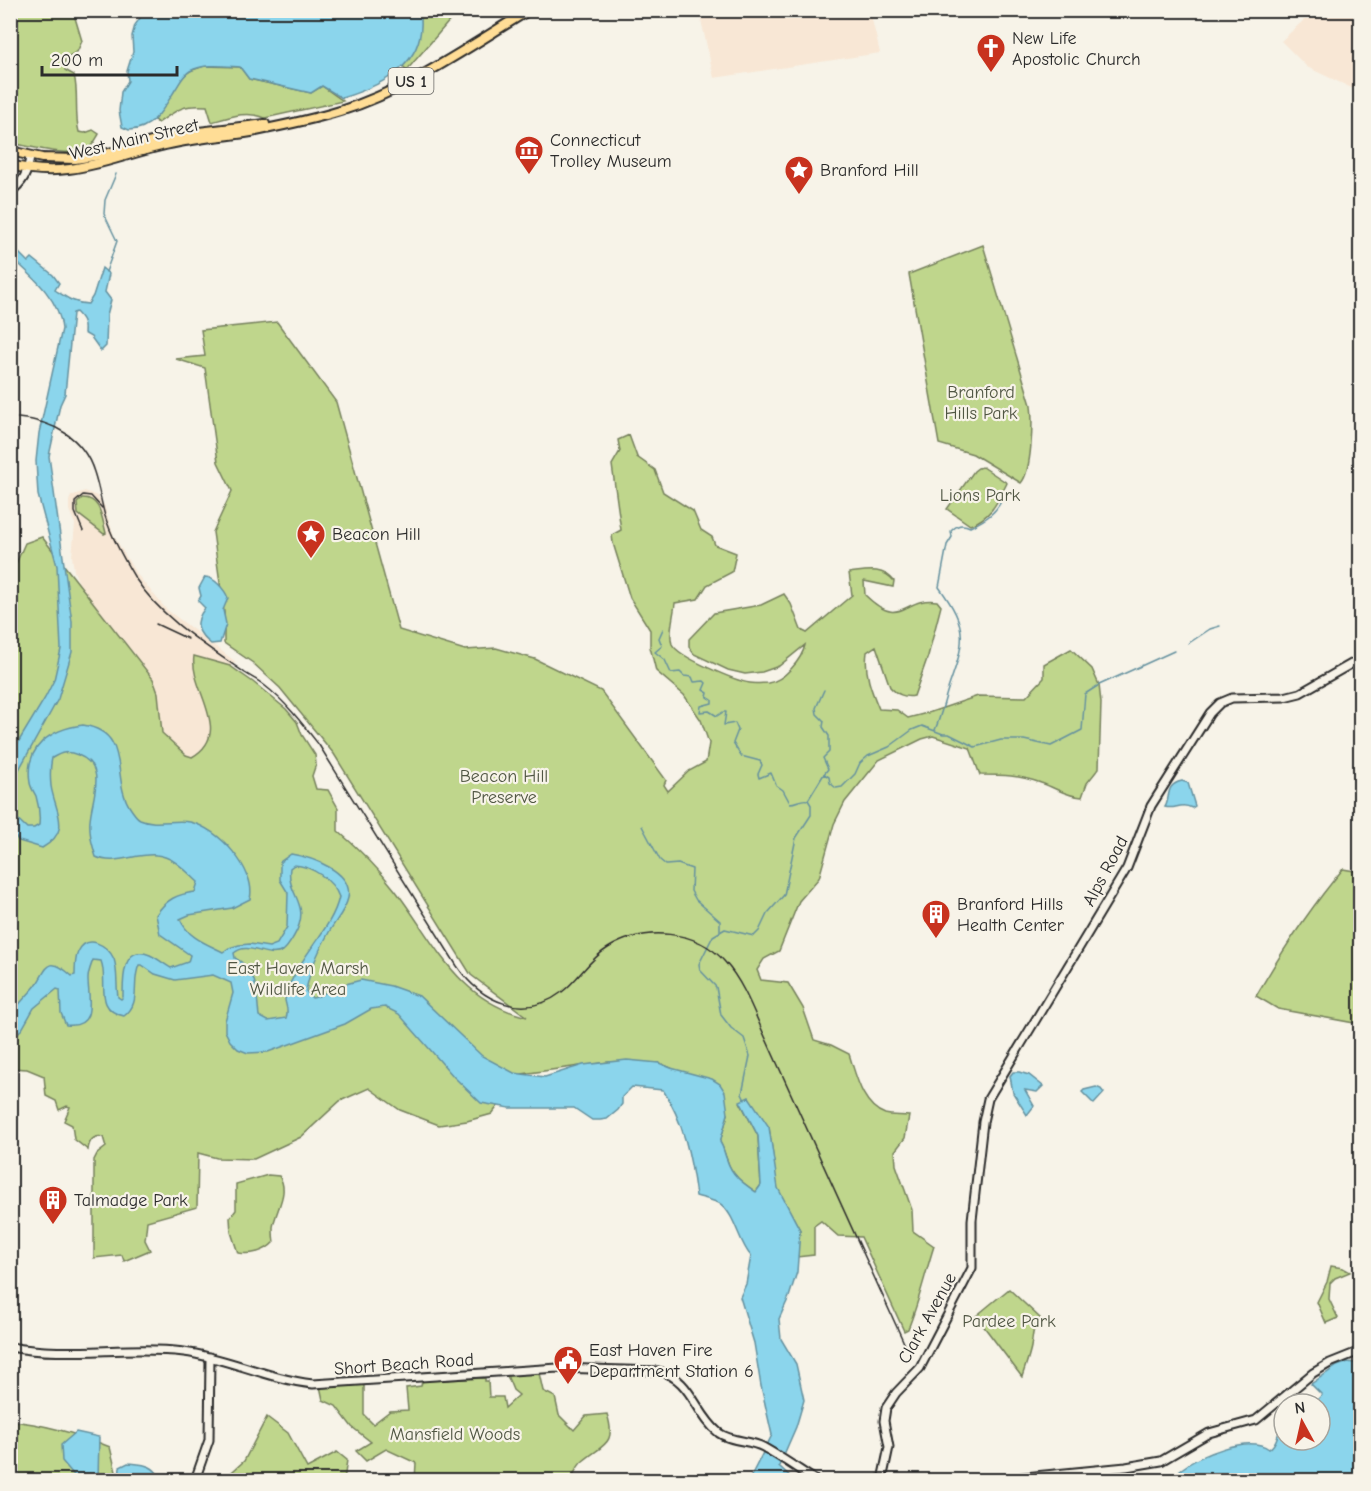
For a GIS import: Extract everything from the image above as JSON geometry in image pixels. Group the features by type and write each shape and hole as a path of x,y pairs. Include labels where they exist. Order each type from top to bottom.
{"main road":[{"name":"West Main Street","path":"28,168 51,171 77,170 161,146 252,132 341,111 386,93 449,59 529,10"},
{"name":"West Main Street","path":"30,156 60,159 82,158 182,135 263,124 281,124"},
{"name":"US 1","path":"10,151 30,156"},
{"path":"10,192 18,187 28,168 30,156"},
{"name":"US 1","path":"10,165 28,168"},
{"name":"Alps Road","path":"972,1268 972,1220 984,1113 988,1099 1127,868 1151,806 1196,731 1210,712 1225,700 1244,696 1275,698 1295,695 1360,659"},
{"name":"Clark Avenue","path":"882,1480 889,1448 884,1421 886,1408 896,1393 920,1368 972,1268"},
{"name":"Short Beach Road","path":"10,1347 76,1352 165,1351 210,1357 278,1377 313,1384 552,1368 658,1371 671,1375 683,1384 703,1414 720,1433 762,1446 814,1480"},
{"path":"993,1480 1144,1465 1161,1461 1209,1433 1258,1419 1312,1373 1360,1351"},
{"path":"195,1480 209,1440 210,1357"}],"shaded area":[{"path":"699,11 870,11 880,53 714,78"},
{"path":"1291,11 1360,11 1360,92 1307,67 1281,41 1304,20"},
{"path":"85,491 97,496 104,505 114,536 135,572 166,609 236,662 230,666 204,659 235,707 249,772 241,784 219,781 167,743 116,634 80,586 74,571 72,556 75,524 69,510 69,501 71,496"}],"green space":[{"path":"10,11 73,11 82,41 77,52 65,58 65,70 74,75 79,132 85,133 93,130 99,134 87,149 61,152 11,143"},
{"path":"420,11 458,11 406,71 403,66 415,47 419,33"},
{"path":"204,66 240,67 249,79 311,93 322,86 343,101 265,118 245,114 212,122 207,106 192,106 171,114 158,123 153,119 185,75"},
{"name":"Branford Hills Park","path":"983,245 1031,405 1030,458 1021,483 973,454 939,444 909,274"},
{"path":"277,322 336,402 399,630 465,650 496,648 535,659 601,691 666,780 664,785 668,791 689,771 706,762 709,743 701,720 684,695 656,671 650,647 650,630 630,598 613,543 612,535 621,530 612,465 620,451 618,440 629,435 637,457 655,470 663,492 693,511 701,530 712,537 715,545 736,553 732,572 707,585 698,599 675,603 671,630 672,644 696,662 750,683 774,681 786,674 800,657 805,645 779,666 762,672 745,674 728,670 694,654 689,647 689,639 714,613 761,605 784,594 791,604 801,630 807,633 852,595 849,573 879,571 894,581 893,587 864,581 865,595 877,605 895,611 926,601 937,601 941,606 928,656 914,696 901,695 890,687 876,646 867,652 867,674 879,709 897,710 908,718 978,696 1026,697 1044,678 1044,664 1071,649 1092,669 1099,685 1101,703 1099,768 1087,783 1082,797 1025,778 980,775 970,748 933,736 879,760 845,802 834,824 819,878 799,901 779,951 764,959 757,970 761,980 788,983 803,1008 814,1040 849,1054 865,1097 877,1110 885,1114 909,1116 905,1138 895,1151 896,1165 912,1210 913,1231 934,1246 908,1329 904,1331 861,1237 838,1236 821,1221 814,1226 814,1255 797,1257 800,1230 777,1188 769,1127 740,1102 758,1136 761,1185 756,1192 735,1175 720,1142 728,1114 671,1068 659,1063 609,1062 522,1074 492,1114 439,1125 400,1110 369,1088 340,1101 301,1137 254,1159 217,1158 198,1153 197,1207 147,1221 145,1240 150,1250 124,1261 122,1255 94,1258 94,1160 97,1154 106,1147 103,1137 92,1139 88,1150 74,1139 72,1125 64,1121 70,1107 59,1110 56,1101 46,1096 44,1076 27,1069 11,1068 11,575 25,543 42,537 153,679 158,693 162,733 186,755 192,757 204,747 210,735 207,710 194,669 194,656 230,666 286,709 297,722 302,735 315,755 316,764 312,776 316,789 328,790 338,808 338,831 389,882 449,967 465,983 482,997 503,1009 527,1017 471,975 334,754 280,688 253,663 224,643 224,612 213,532 232,491 218,462 205,368 176,359 205,356 201,330"},
{"name":"Lions Park","path":"983,467 1007,483 989,513 970,525 947,509 974,471"},
{"path":"82,498 93,501 97,505 106,533 104,534 78,514 77,503"},
{"path":"1343,869 1360,872 1360,1024 1278,1009 1256,996 1297,930"},
{"path":"268,1175 279,1176 283,1188 273,1227 274,1242 258,1252 238,1253 231,1232 230,1218 236,1210 236,1184"},
{"path":"1331,1266 1350,1272 1335,1278 1330,1283 1329,1299 1338,1318 1326,1323 1317,1302 1327,1282"},
{"name":"Pardee Park","path":"1009,1289 1040,1318 1034,1328 1022,1377 976,1316"},
{"name":"Mansfield Woods","path":"506,1373 539,1373 543,1391 555,1397 559,1415 574,1430 586,1416 607,1414 610,1424 609,1438 602,1447 580,1464 572,1477 575,1478 573,1480 415,1480 416,1463 386,1449 366,1461 356,1451 371,1442 352,1427 336,1406 323,1400 320,1386 364,1385 364,1415 373,1424 390,1411 408,1410 406,1388 421,1386 422,1381 485,1378 485,1381 488,1381 489,1397 503,1397 505,1408 519,1395 513,1390"},
{"name":"Mansfield Woods","path":"267,1417 288,1433 307,1468 337,1452 347,1460 344,1480 223,1480 244,1461"},
{"path":"10,1421 61,1430 110,1447 118,1480 11,1480"}],"water":[{"path":"420,10 421,28 418,44 400,69 388,78 358,93 342,98 322,86 311,93 249,79 240,67 201,67 185,75 157,117 145,126 129,130 122,127 119,111 121,92 128,81 127,71 133,52 132,36 135,25 145,11"},
{"path":"11,245 28,262 32,258 53,275 59,283 55,290 78,303 88,304 102,268 109,274 105,292 111,300 107,315 106,346 101,351 91,337 84,333 84,324 80,317 76,312 73,313 65,394 60,405 49,456 72,622 72,652 58,699 11,784 11,754 54,680 61,649 57,566 38,495 36,461 39,433 62,329 51,298 36,280 11,257"},
{"path":"205,577 219,584 228,598 223,610 226,624 220,643 211,644 202,636 198,628 199,618 205,608 198,601 201,596 199,588"},
{"path":"83,725 99,730 109,737 115,747 125,797 137,817 152,822 184,821 201,826 223,841 241,863 251,888 250,899 232,908 189,915 180,919 183,926 193,936 204,943 223,952 239,945 269,947 277,944 287,927 288,893 280,880 280,862 291,854 309,858 338,873 348,888 348,898 344,908 317,955 307,984 306,991 312,998 342,985 361,980 391,986 419,996 482,1056 514,1073 545,1077 583,1065 627,1060 659,1063 712,1079 720,1084 725,1092 728,1114 720,1142 729,1166 738,1179 756,1192 761,1185 758,1136 740,1101 749,1097 769,1127 778,1188 800,1230 797,1272 779,1319 781,1339 796,1364 804,1400 796,1427 779,1466 794,1480 749,1480 772,1435 754,1343 740,1297 746,1284 751,1256 725,1208 717,1202 696,1196 686,1141 663,1090 632,1087 622,1097 622,1104 618,1110 607,1119 600,1120 592,1120 574,1108 510,1108 481,1103 454,1077 399,1014 385,1007 371,1009 345,1024 268,1052 248,1053 238,1049 230,1041 225,1031 225,1021 233,993 231,983 213,975 175,980 155,974 139,965 135,999 124,1016 108,1008 105,1001 101,961 93,960 88,976 89,1010 83,1022 66,1025 61,1013 60,990 57,989 34,1008 22,1029 11,1039 11,1021 14,1011 37,984 47,968 56,965 72,976 75,975 77,954 87,943 97,943 111,954 116,968 118,997 121,999 126,966 134,954 150,955 171,968 188,962 190,955 160,934 156,915 173,898 195,892 198,882 179,865 162,856 148,855 118,860 96,857 90,825 96,775 87,760 68,753 52,758 51,786 60,827 51,841 42,848 19,841 11,832 10,812 27,828 39,825 38,803 30,783 31,759 42,742 51,735","holes":["294,865 321,875 332,885 339,897 326,927 300,964 288,986 285,997 286,1018 268,1021 259,1016 255,983 248,969 235,958 234,953 246,948 277,953 288,946 299,925 301,915 290,878 290,868"]},
{"path":"1182,781 1188,783 1195,806 1192,808 1165,807 1170,789"},
{"path":"1013,1072 1029,1075 1043,1086 1037,1092 1025,1090 1034,1106 1027,1115 1013,1093 1010,1076"},
{"path":"1096,1087 1104,1093 1094,1104 1082,1092"},
{"path":"1348,1362 1360,1364 1360,1480 1182,1480 1180,1470 1188,1464 1236,1445 1260,1445 1269,1449 1272,1446 1272,1452 1332,1452 1332,1392 1319,1392 1311,1384 1337,1366"},
{"path":"76,1432 99,1437 98,1480 78,1480 62,1461 61,1445"},
{"path":"128,1463 151,1468 157,1473 156,1480 119,1480 120,1467"}],"waterway":[{"path":"106,272 117,241 104,214 105,200 116,174"},
{"path":"935,730 961,646 960,624 939,587 947,545 952,537 951,531 960,525 970,527 986,518 999,505 1004,494"},
{"path":"1189,643 1210,629 1220,626"},
{"path":"663,629 659,638 662,646 655,652 665,660 671,673 680,672 684,676 692,677 694,682 704,681 706,683 703,690 708,693 707,697 712,700 712,703 701,706 700,712 709,711 717,716 726,712 724,725 735,723 738,730 733,743 741,756 760,761 762,765 758,774 759,778 771,773 776,785 783,790 790,803 808,800 811,805 811,815 796,838 784,895 767,914 759,931 754,936 725,929 713,936 699,964 700,970 716,987 721,1015 731,1028 744,1038 750,1056 742,1094 745,1100"},
{"path":"808,800 824,774 829,777 830,783 836,788 842,787 868,756 889,747 912,730 922,726 949,734 975,747 1001,740 1024,740 1051,746 1082,730 1085,694 1099,685 1174,651"},
{"path":"824,690 816,708 829,736 829,752 823,758 828,769 824,774"},
{"path":"642,826 660,860 666,865 678,864 692,869 691,891 696,900 720,921 720,932"}],"tram line":[{"path":"18,418 55,427 74,440 82,449 94,472 111,532 135,578 171,619 264,685 300,721 319,745 457,966 478,989 491,998 518,1006 548,1001 568,987 595,958 608,948 638,936 653,934 685,937 713,951 725,962 737,977 750,1003 905,1345"},
{"path":"83,531 75,512 75,502 83,495 91,496 102,508"},
{"path":"156,624 188,639"}],"place":[{"name":"New Life Apostolic Church","path":"991,74"},
{"name":"Connecticut Trolley Museum","path":"529,176"},
{"name":"Branford Hill","path":"799,196"},
{"name":"Beacon Hill","path":"311,560"},
{"name":"Branford Hills Health Center","path":"936,940"},
{"name":"Talmadge Park","path":"53,1226"},
{"name":"East Haven Fire Department Station 6","path":"568,1386"}],"park label":[{"name":"Beacon Hill Preserve","path":"504,786"},
{"name":"East Haven Marsh Wildlife Area","path":"298,978"}]}
